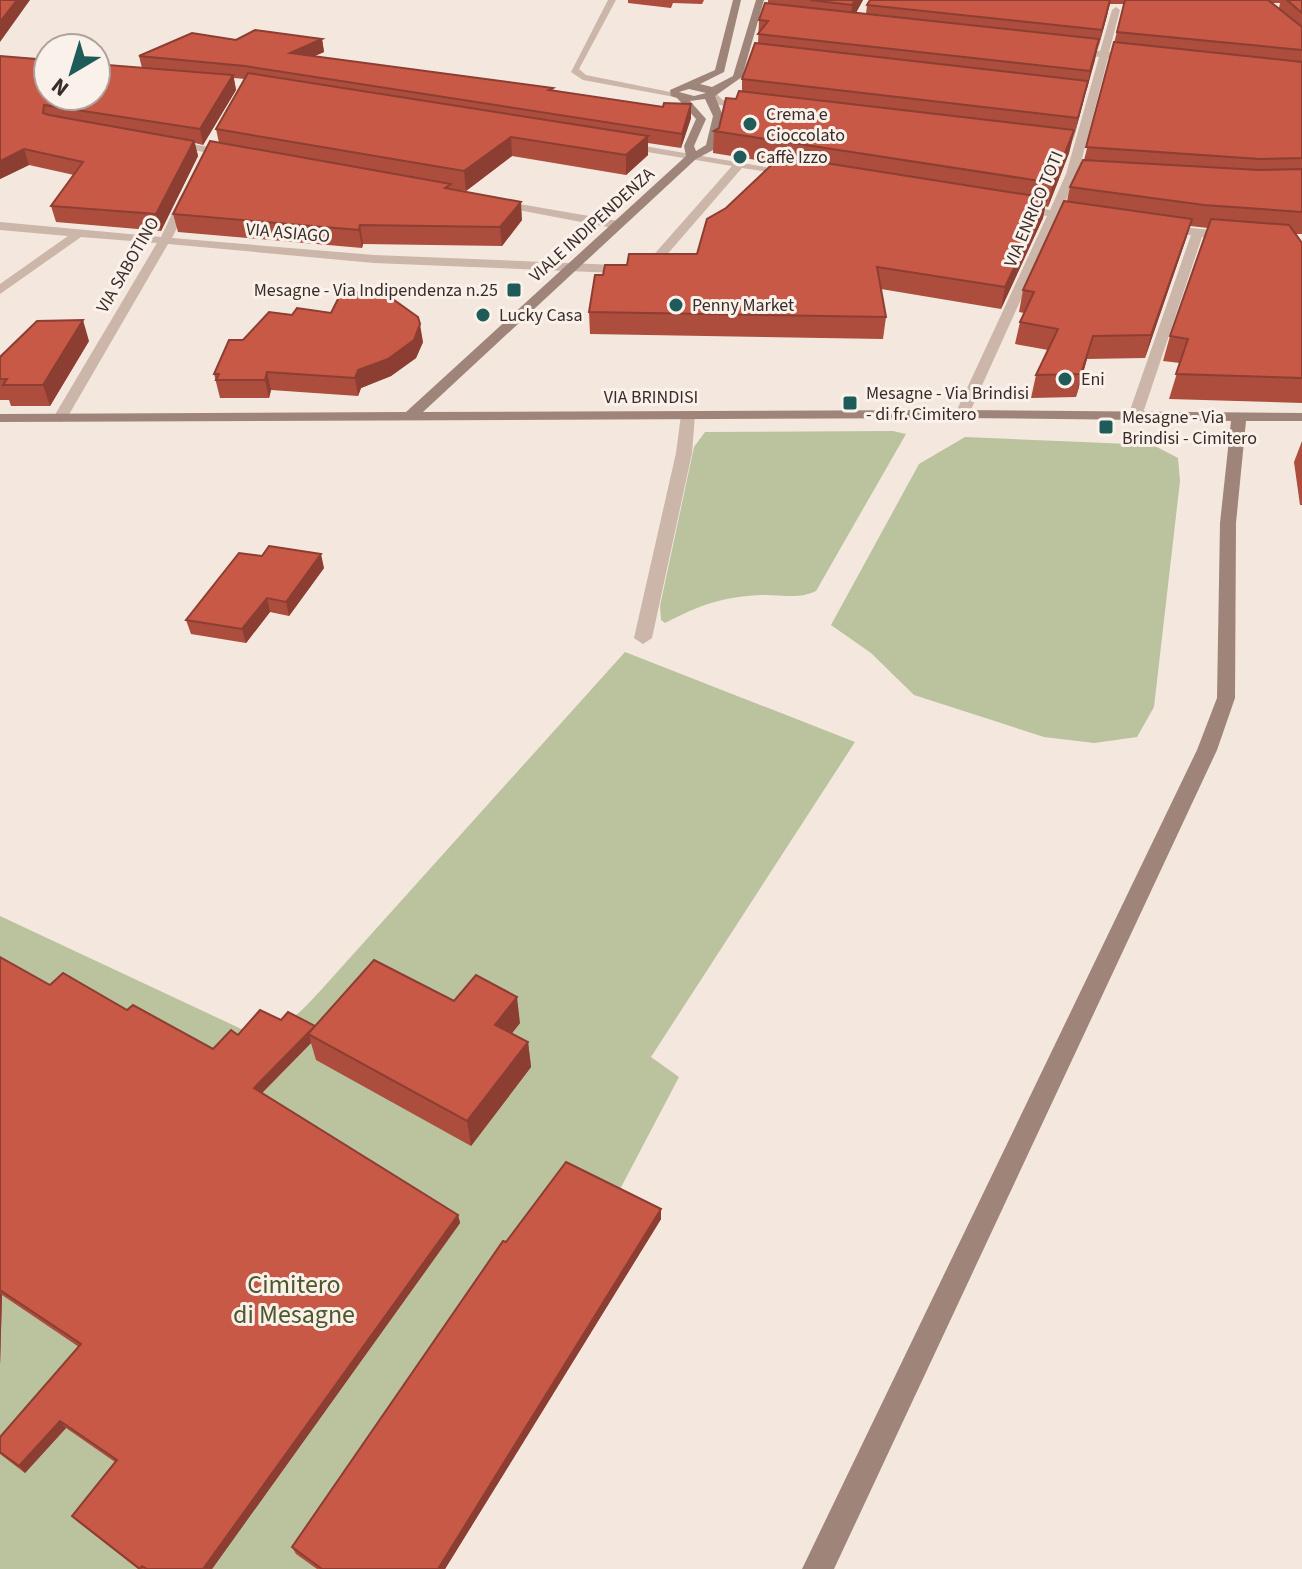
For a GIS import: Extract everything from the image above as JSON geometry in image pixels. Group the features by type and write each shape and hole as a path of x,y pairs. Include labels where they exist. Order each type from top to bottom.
{"main road":[{"path":"683,91 719,72 737,0"},
{"path":"683,91 712,94 737,77 760,0"},
{"path":"683,91 701,119 689,146 692,157"},
{"name":"VIALE INDIPENDENZA","path":"409,417 692,157 711,147 718,116 711,105 712,94"},
{"name":"VIA BRINDISI","path":"0,418 962,414 1302,417"},
{"path":"818,1569 1207,750 1226,698 1228,523 1239,417"}],"street":[{"path":"612,0 574,70 583,77 683,91"},
{"path":"1102,10 1130,10"},
{"name":"VIA ENRICO TOTI","path":"962,414 1072,174 1116,10"},
{"path":"755,18 769,19"},
{"path":"1060,50 1153,60"},
{"path":"741,59 757,61"},
{"path":"712,94 720,102 755,109"},
{"path":"1077,96 1092,98"},
{"path":"203,163 217,137"},
{"path":"163,142 241,156"},
{"path":"602,142 802,175"},
{"path":"1064,146 1080,148"},
{"name":"VIA ASIAGO","path":"0,226 374,259 616,269 643,267 654,262 739,165"},
{"path":"1072,174 1087,175"},
{"name":"VIA SABOTINO","path":"60,418 165,240 190,188"},
{"path":"476,199 618,225"},
{"path":"1007,207 1102,221"},
{"path":"1149,227 1240,237"},
{"path":"0,290 79,233"},
{"path":"1135,416 1197,234"},
{"path":"643,638 684,453 688,415"}],"green space":[{"path":"893,431 906,434 816,591 796,596 761,595 722,600 665,623 661,620 660,606 694,447 705,432"},
{"path":"965,437 1153,445 1178,458 1180,481 1154,707 1137,737 1094,743 1044,737 914,695 871,653 831,625 919,464"},
{"name":"Cimitero di Mesagne","path":"625,652 855,742 651,1057 679,1077 617,1195 661,1219 444,1569 0,1569 0,916 250,1033 283,1024 321,990"}],"building":[{"path":"0,0 17,0 0,22"},
{"path":"810,0 855,0 852,5"},
{"path":"870,0 1110,0 1102,30 867,5"},
{"path":"1125,0 1268,0 1302,27 1302,50 1117,32"},
{"path":"1287,0 1302,0 1302,13"},
{"path":"765,3 1099,39 1090,71 758,34 768,21 759,20"},
{"path":"255,30 322,39 290,53 553,88 549,90 663,107 664,103 691,104 682,134 245,66 139,56 192,33 236,40"},
{"path":"1114,42 1302,62 1302,158 1260,159 1086,147"},
{"path":"755,43 1088,81 1078,118 742,79"},
{"path":"0,56 32,59 32,112 194,141 156,214 51,206 83,162 24,149 0,161"},
{"path":"112,65 233,75 200,129 90,112 112,112"},
{"path":"248,73 648,136 626,155 511,137 464,171 216,129"},
{"path":"739,91 1074,130 1053,183 714,131 719,128 726,98 736,99"},
{"path":"210,141 451,184 445,188 521,202 500,227 360,225 359,230 173,214"},
{"path":"781,156 1047,198 1005,287 877,267 886,317 589,312 595,275 603,275 605,265 627,265 629,254 697,254 707,219 726,208"},
{"path":"1083,160 1259,170 1302,169 1302,212 1204,205 1070,187"},
{"path":"1064,201 1192,219 1151,335 1093,336 1081,374 1036,375 1058,329 1020,322 1034,292 1023,290"},
{"path":"1211,219 1289,225 1302,243 1302,378 1176,374 1188,339 1170,336"},
{"path":"342,291 374,294 394,300 418,317 420,324 414,340 388,359 358,370 355,378 267,372 265,380 216,380 219,374 214,374 229,340 243,340 269,312 292,315 297,308 331,313"},
{"path":"83,320 43,385 3,385 7,379 0,379 0,357 37,321"},
{"path":"269,546 321,554 286,602 267,598 242,629 186,620 239,553 262,556"},
{"path":"0,957 50,985 63,973 127,1010 133,1005 213,1049 231,1030 238,1035 260,1010 281,1020 288,1012 315,1026 254,1088 458,1215 203,1569 147,1569 142,1566 140,1569 72,1516 117,1460 60,1421 19,1466 0,1452 0,1437 81,1344 0,1290"},
{"path":"374,960 454,1001 476,975 517,997 495,1025 528,1042 467,1121 308,1034"},
{"path":"566,1162 661,1209 438,1569 322,1569 292,1547 503,1241 506,1242"}],"place":[{"name":"Crema e Cioccolato","path":"750,124"},
{"name":"Caffè Izzo","path":"740,157"},
{"name":"Mesagne - Via Indipendenza n.25","path":"514,290"},
{"name":"Penny Market","path":"676,305"},
{"name":"Lucky Casa","path":"483,315"},
{"name":"Eni","path":"1065,379"},
{"name":"Mesagne - Via Brindisi - di fr. Cimitero","path":"850,403"},
{"name":"Mesagne - Via Brindisi - Cimitero","path":"1106,427"}]}
